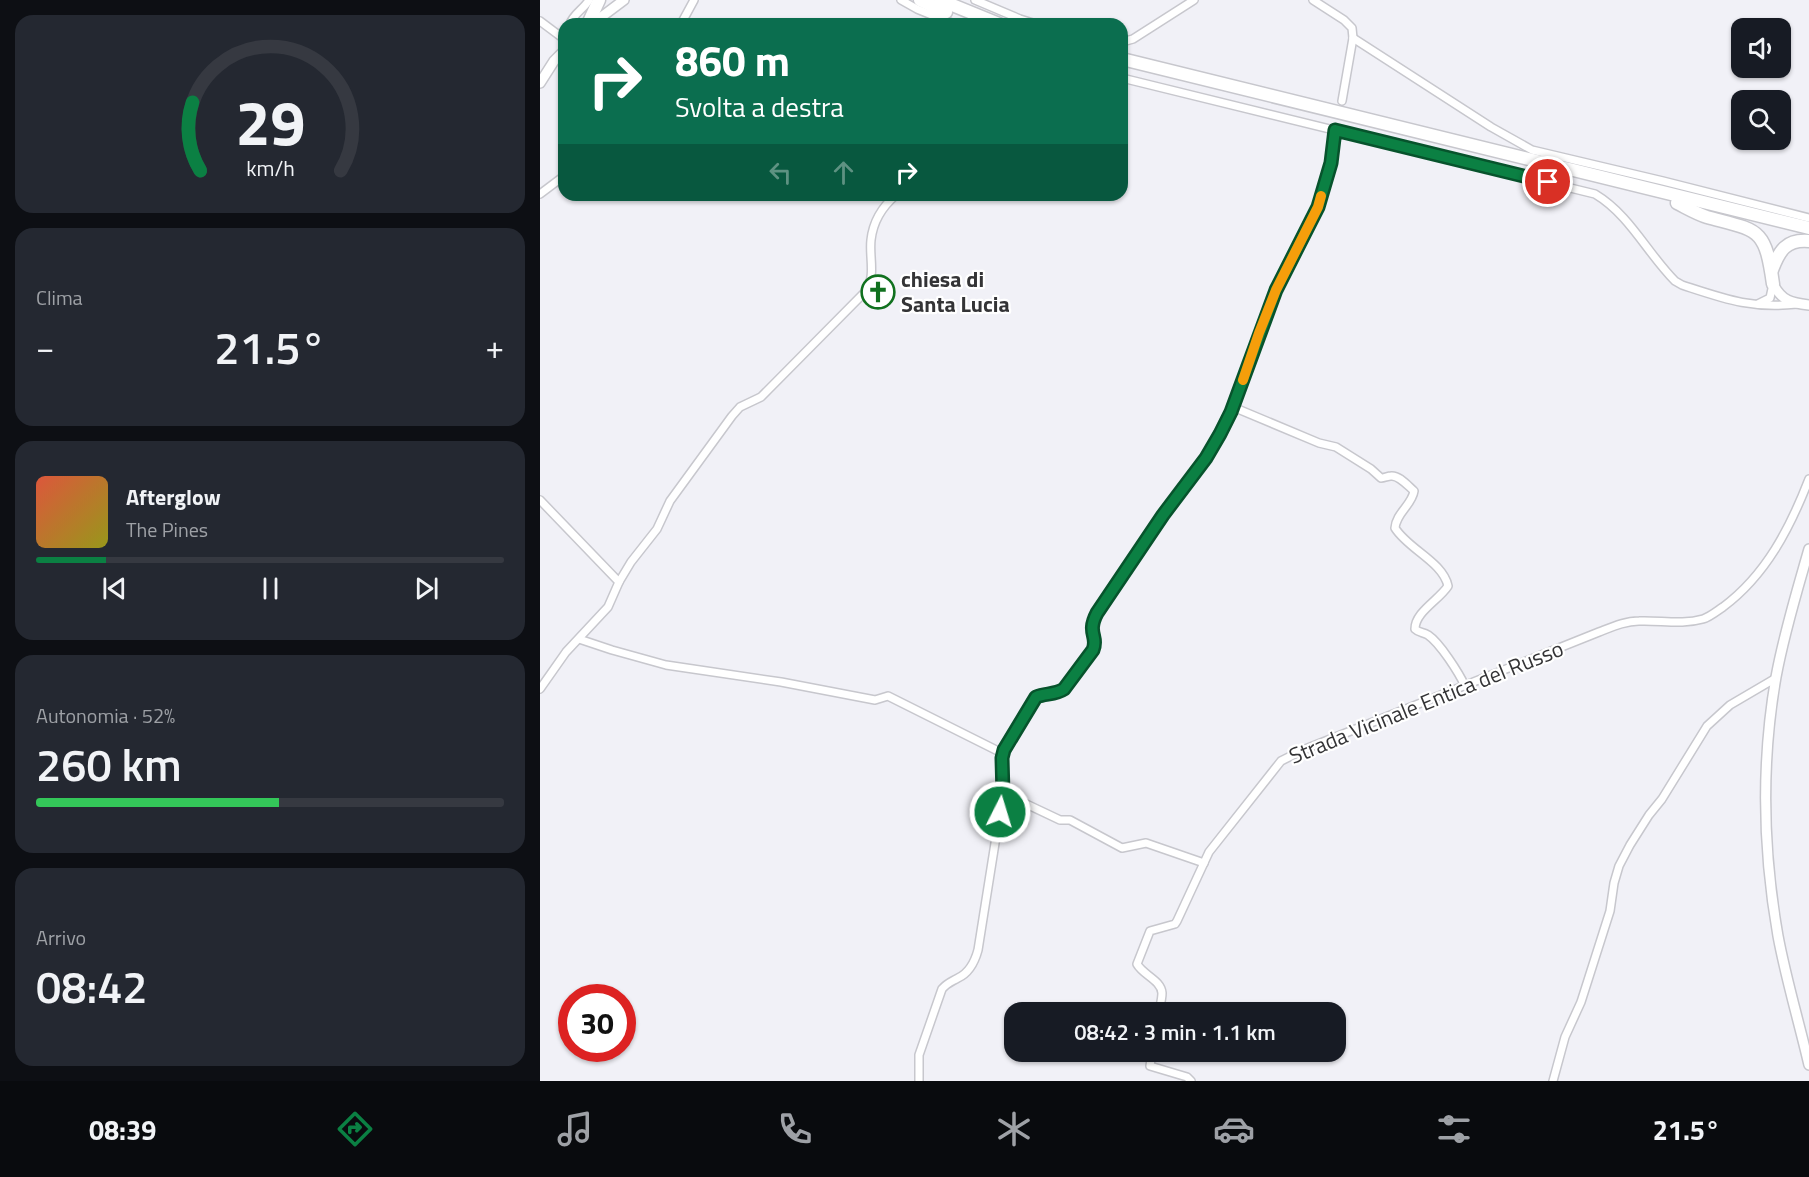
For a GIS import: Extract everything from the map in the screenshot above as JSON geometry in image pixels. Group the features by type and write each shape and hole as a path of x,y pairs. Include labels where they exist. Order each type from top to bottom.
{"highway":[{"path":"592,18 599,0"},
{"path":"920,0 973,18"},
{"path":"940,0 978,18"},
{"path":"954,0 981,18"},
{"path":"1128,60 1809,228"},
{"path":"1128,69 1809,236"},
{"path":"1677,203 1704,216 1744,226 1755,232 1766,246 1773,278"},
{"path":"1773,278 1781,250 1795,241 1809,241"}],"main road":[{"path":"598,18 624,0"},
{"path":"540,83 558,57"},
{"path":"1773,278 1779,294 1787,300 1804,304"},
{"path":"1809,549 1792,604 1776,678 1766,771 1768,864 1778,937 1809,1065"}],"street":[{"path":"573,18 589,0"},
{"path":"684,18 694,0"},
{"path":"901,0 939,18"},
{"path":"975,0 1018,18"},
{"path":"1128,40 1194,0"},
{"path":"1313,0 1344,20 1352,28 1353,38 1342,101"},
{"path":"540,21 558,34"},
{"path":"1353,38 1491,128 1532,150 1674,183 1809,218"},
{"path":"1128,79 1595,194 1620,213 1675,281 1682,285 1732,301 1756,305 1804,304"},
{"path":"919,1081 920,1055 942,989 946,984 964,974 975,960 978,950 1003,794 1002,753 1036,697 1060,693 1093,650 1095,643 1091,630 1097,613 1163,515 1206,458 1220,434 1233,407 1276,290 1318,207 1331,163 1335,130"},
{"path":"540,194 558,180"},
{"path":"540,689 566,652 608,607 619,582 657,529 670,501 732,416 740,407 761,397 866,291 870,281 871,240 879,214 890,201"},
{"path":"1756,305 1770,298 1773,278"},
{"path":"1233,407 1336,447 1381,478 1397,477 1412,488 1413,496 1397,519 1395,528 1441,572 1448,586 1421,615 1414,629 1427,635 1437,645 1465,686"},
{"name":"Strada Vicinale Entica del Russo","path":"1161,1002 1160,988 1140,970 1137,964 1150,931 1178,921 1204,863 1216,843 1281,761 1303,750 1625,623 1704,619 1714,614 1739,595 1758,575 1784,536 1809,479"},
{"path":"540,500 619,582"},
{"path":"579,639 666,665 781,682 876,700 888,696 1002,753"},
{"path":"1553,1081 1564,1037 1581,1002 1610,911 1619,866 1629,845 1662,799 1707,726 1730,705 1776,678"},
{"path":"1003,794 1060,820 1070,820 1122,848 1146,843 1204,863"},
{"path":"1151,1062 1150,1066 1187,1077 1191,1081"}],"slow traffic":[{"path":"1243,380 1276,290 1318,207 1321,196"}],"place":[{"name":"chiesa di Santa Lucia","path":"878,292"}],"route":[{"path":"1000,812 1003,794 1002,753 1036,697 1060,693 1093,650 1095,643 1091,630 1097,613 1163,515 1206,458 1231,412 1276,290 1318,207 1331,163 1335,130 1548,182"}]}
